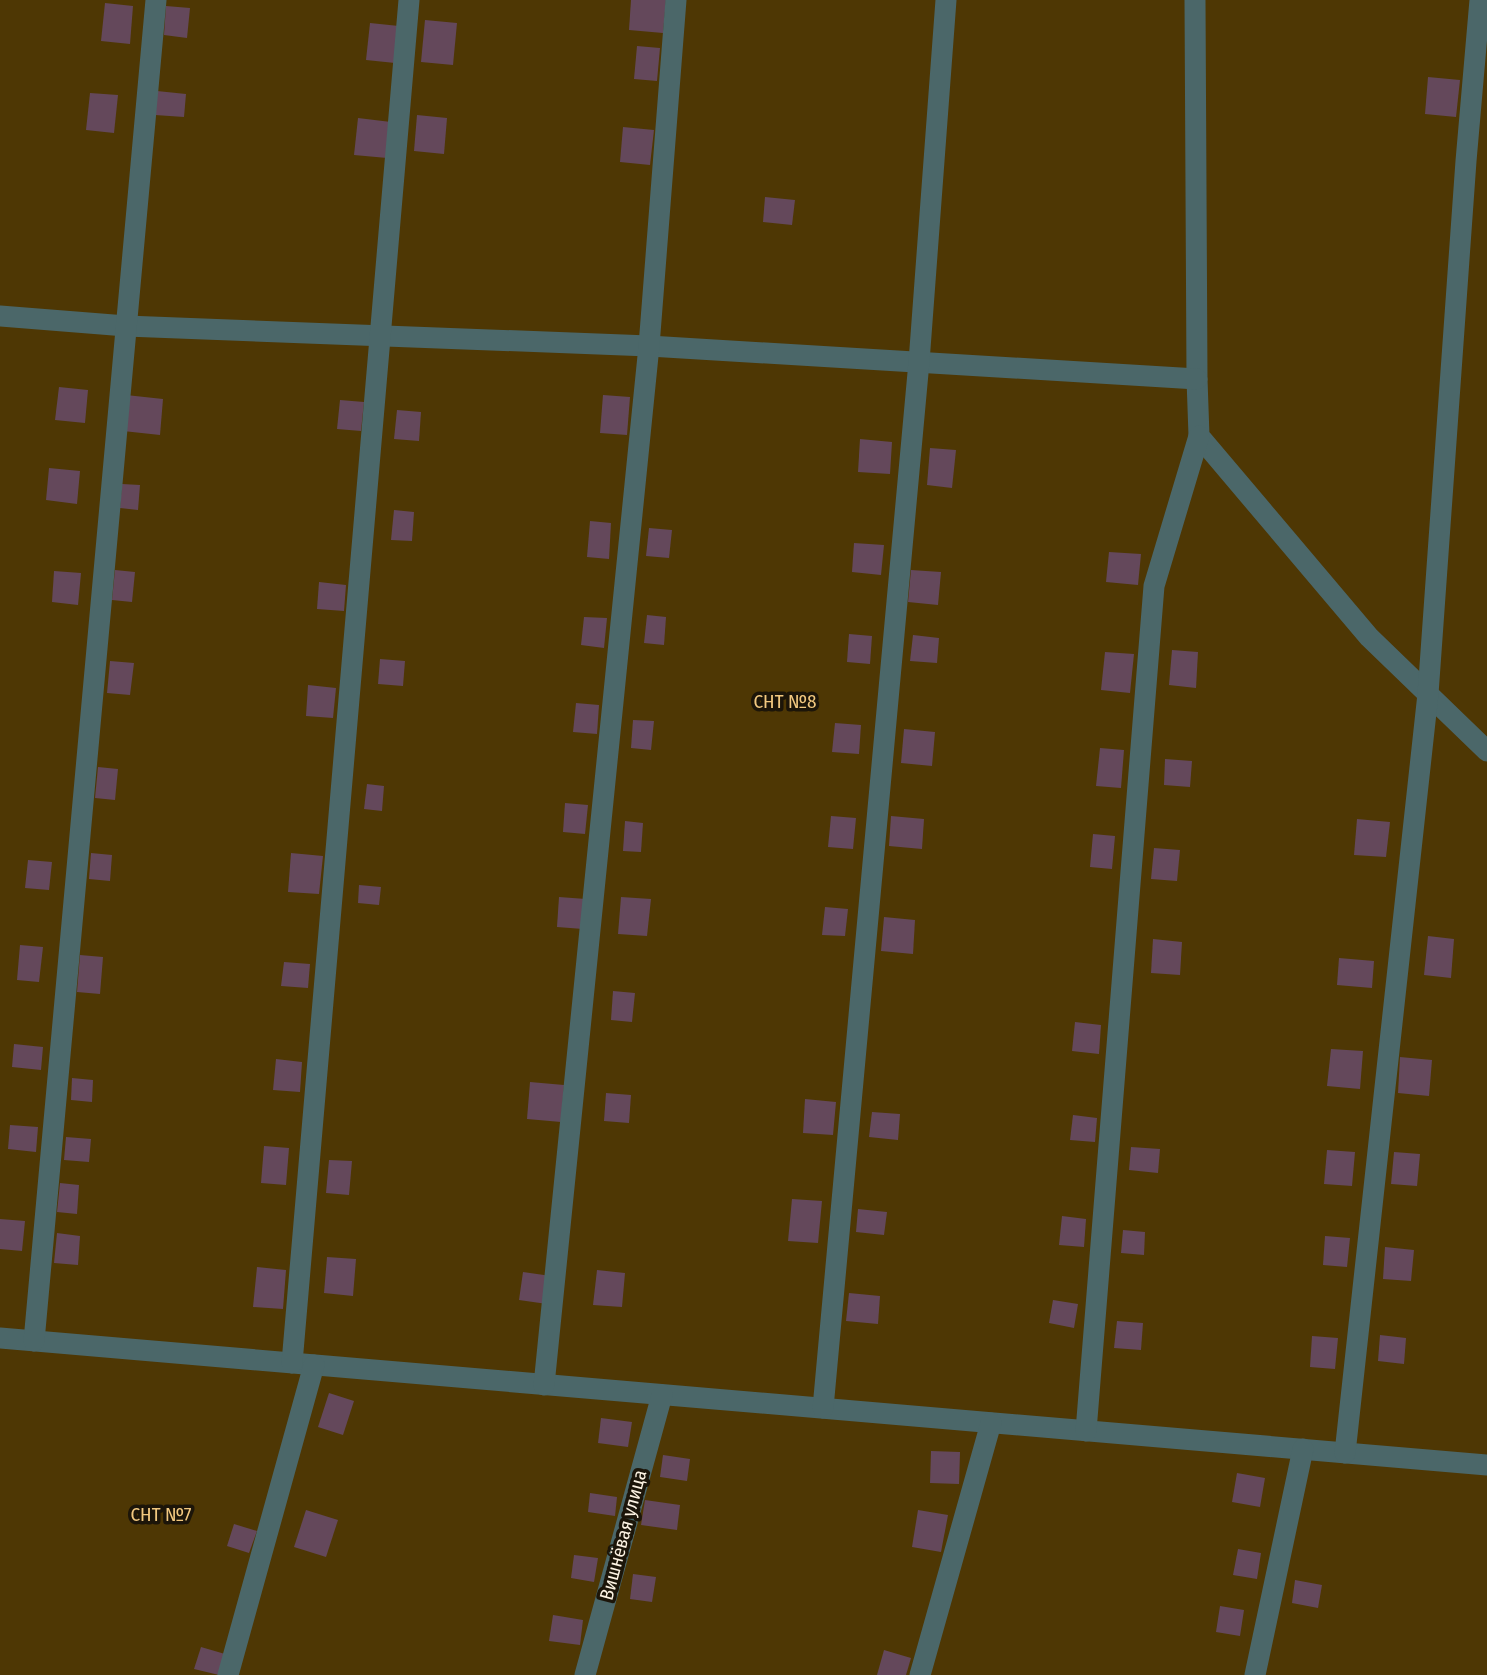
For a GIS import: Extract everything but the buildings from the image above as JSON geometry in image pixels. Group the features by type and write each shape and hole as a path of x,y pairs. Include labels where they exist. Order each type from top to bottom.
{"street":[{"path":"34,1341 156,0"},
{"path":"292,1363 409,0"},
{"path":"544,1384 649,346 676,0"},
{"path":"823,1408 919,362 946,0"},
{"path":"1086,1431 1154,586 1199,436 1195,0"},
{"path":"1345,1453 1427,694 1480,0"},
{"path":"0,316 126,326 649,346 1197,379"},
{"path":"1199,436 1369,637 1487,751"},
{"path":"0,1338 1487,1465"},
{"path":"228,1675 314,1365"},
{"name":"Вишнёвая улица","path":"584,1675 662,1395"},
{"path":"920,1675 991,1423"},
{"path":"1255,1675 1303,1449"}],"green space":[{"name":"СНТ №8","path":"0,0 1487,0 1487,1675 0,1675"}],"park label":[{"name":"СНТ №7","path":"161,1514"}]}
